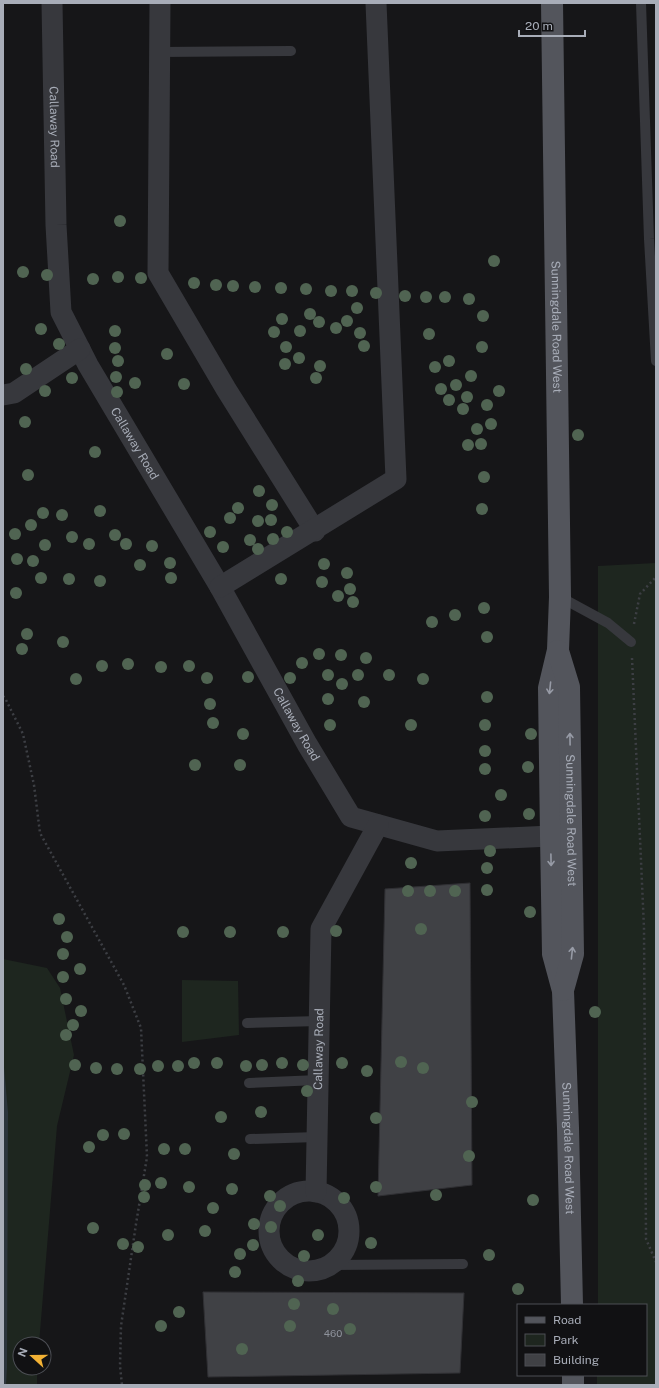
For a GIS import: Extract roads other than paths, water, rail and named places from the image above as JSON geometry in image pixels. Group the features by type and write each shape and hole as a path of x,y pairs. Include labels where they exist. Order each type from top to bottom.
{"main road":[{"name":"Sunningdale Road West","path":"552,3 560,597 558,650 549,688 550,836 553,954 563,991 572,1304"},
{"name":"Sunningdale Road West","path":"558,650 569,687 570,711 573,954 563,991"}],"street":[{"name":"Callaway Road","path":"52,3 56,225 61,312 88,364 220,587 307,744 351,817 437,841 550,836"},
{"path":"160,3 158,273 226,390 314,530"},
{"path":"220,587 396,479 376,3"},
{"path":"3,395 14,393 80,349"},
{"name":"Callaway Road","path":"316,1192 321,929 378,825"},
{"path":"304,1192 316,1192 329,1196 340,1205 347,1217 349,1230 347,1244 341,1256 331,1265 318,1270 304,1271 291,1266 280,1258 273,1248 270,1236 270,1224 272,1218 282,1202 292,1195 304,1192"}],"lane":[{"path":"641,3 649,239 656,361"},
{"path":"160,52 291,51"},
{"path":"560,597 608,623 631,642"},
{"path":"247,1023 319,1021"},
{"path":"249,1083 318,1080"},
{"path":"250,1139 317,1137"},
{"path":"331,1265 463,1264"}]}
